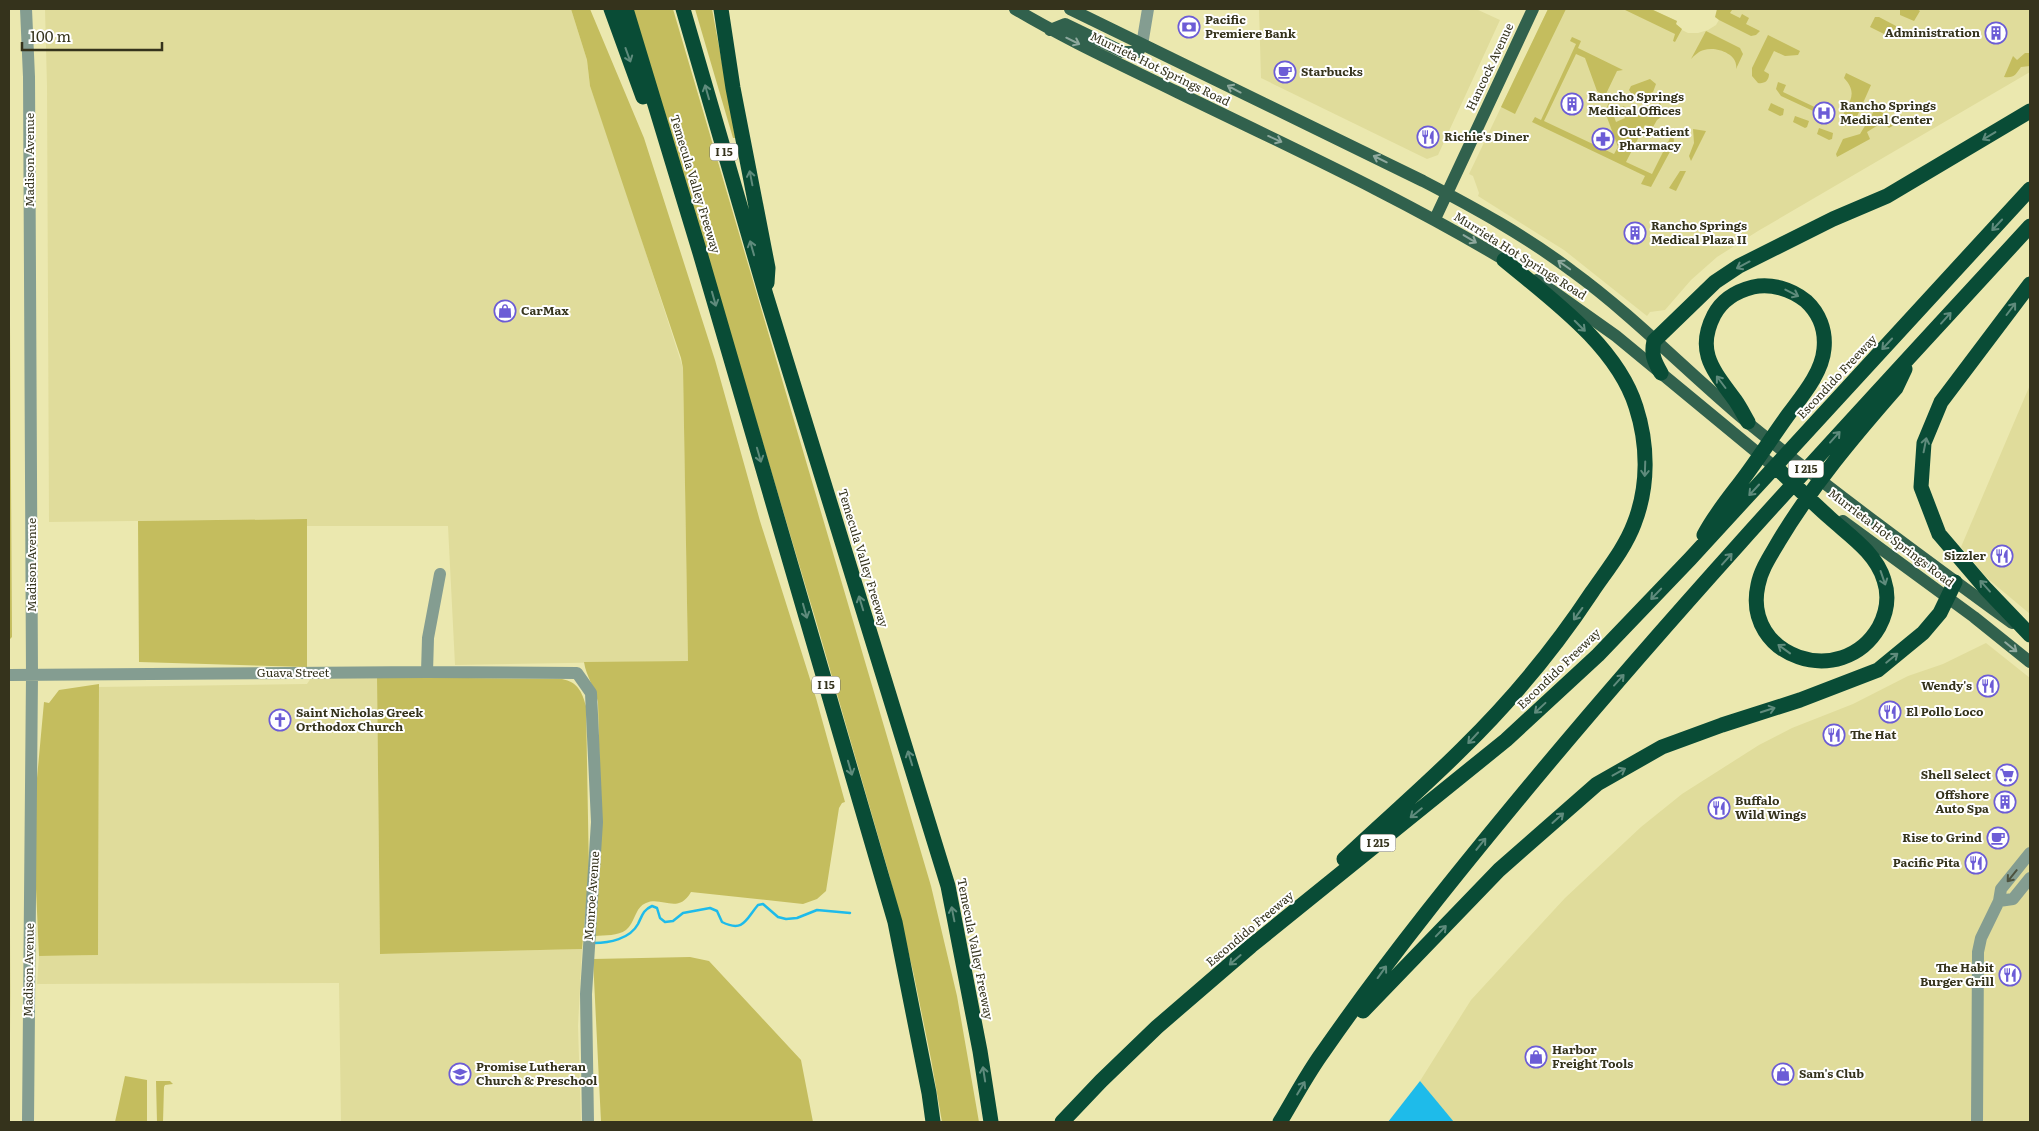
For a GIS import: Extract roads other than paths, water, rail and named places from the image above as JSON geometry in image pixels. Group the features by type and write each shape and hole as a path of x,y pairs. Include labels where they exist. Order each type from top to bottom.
{"highway":[{"path":"611,9 700,253"},
{"name":"Temecula Valley Freeway","path":"626,9 700,253 895,922 933,1122"},
{"name":"Temecula Valley Freeway","path":"683,9 766,295 948,886 991,1119"},
{"path":"721,9 733,88 768,268 766,295"},
{"path":"1661,373 1654,360 1652,350 1654,341 1714,282 1739,266 1833,219 1887,196 2030,111"},
{"name":"Escondido Freeway","path":"1062,1122 1101,1080 1157,1027 1251,946 1506,740 1598,655 1690,559 2030,189"},
{"name":"I 215","path":"1280,1122 1321,1054 1413,930 1482,842 1587,717 1840,431 2030,226"},
{"path":"1251,946 1464,748 1520,687 1577,616 1622,549 1634,524 1643,495 1645,480 1643,434 1636,405 1622,376 1582,327 1504,260"},
{"path":"2030,284 1941,402 1924,443 1921,487 1939,534 1986,589 2030,636"},
{"path":"1690,559 1716,514 1741,482 1811,381 1822,356 1823,333 1817,314 1804,300 1780,288 1758,286 1740,291 1729,298 1715,312 1707,331 1707,354 1713,370 1736,401 1748,422"},
{"path":"1780,471 1833,517 1868,552 1877,563 1885,581 1886,608 1880,624 1863,646 1844,658 1818,662 1797,658 1786,652 1764,628 1757,606 1758,584 1764,566 1786,529 1832,465 1896,388 1912,355"},
{"path":"1321,1054 1500,870 1597,784 1662,748 1722,724 1800,700 1878,670 1923,633 1940,612 1955,582"}],"main road":[{"name":"Murrieta Hot Springs Road","path":"1015,9 1050,30 1240,124 1296,149 1435,219 1504,260 1581,309 1780,471"},
{"name":"Murrieta Hot Springs Road","path":"1070,9 1257,101 1313,126 1447,193 1509,228 1573,271 1748,422 1848,502 2030,636"},
{"name":"Hancock Avenue","path":"1435,219 1533,9"},
{"path":"1050,30 1065,24 1123,52 1138,52 1142,44"},
{"name":"Murrieta Hot Springs Road","path":"1833,517 1974,617 2030,662"}],"street":[{"name":"Madison Avenue","path":"26,9 29,91 32,675 28,1122"},
{"path":"1142,44 1148,9"},
{"path":"427,672 428,638 440,574"},
{"name":"Guava Street","path":"9,676 427,672 576,674"},
{"name":"Monroe Avenue","path":"576,674 591,693 597,822 586,994 588,1122"},
{"path":"1977,1122 1978,952 1981,938 1999,901 2001,889 2030,853"},
{"path":"1999,901 2013,899 2030,878"}],"water":[{"path":"1420,1081 1454,1122 1388,1122"}],"waterway":[{"path":"594,943 625,937 638,924 645,911 652,906 657,908 660,918 665,922 673,921 683,913 710,908 717,911 722,922 735,926 744,923 758,905 763,904 778,917 786,919 797,918 817,910 850,913"}],"place":[{"name":"Pacific Premiere Bank","path":"1189,27"},
{"name":"Administration","path":"1996,33"},
{"name":"Starbucks","path":"1285,72"},
{"name":"Rancho Springs Medical Offices","path":"1572,104"},
{"name":"Rancho Springs Medical Center","path":"1824,113"},
{"name":"Richie's Diner","path":"1428,137"},
{"name":"Out-Patient Pharmacy","path":"1603,139"},
{"name":"Rancho Springs Medical Plaza II","path":"1635,233"},
{"name":"CarMax","path":"505,311"},
{"name":"Sizzler","path":"2002,556"},
{"name":"Wendy's","path":"1988,686"},
{"name":"El Pollo Loco","path":"1890,712"},
{"name":"Saint Nicholas Greek Orthodox Church","path":"280,720"},
{"name":"The Hat","path":"1834,735"},
{"name":"Shell Select","path":"2007,775"},
{"name":"Offshore Auto Spa","path":"2005,802"},
{"name":"Buffalo Wild Wings","path":"1719,808"},
{"name":"Rise to Grind","path":"1998,838"},
{"name":"Pacific Pita","path":"1976,863"},
{"name":"The Habit Burger Grill","path":"2010,975"},
{"name":"Harbor Freight Tools","path":"1536,1057"},
{"name":"Promise Lutheran Church & Preschool","path":"460,1074"},
{"name":"Sam's Club","path":"1783,1074"}]}
